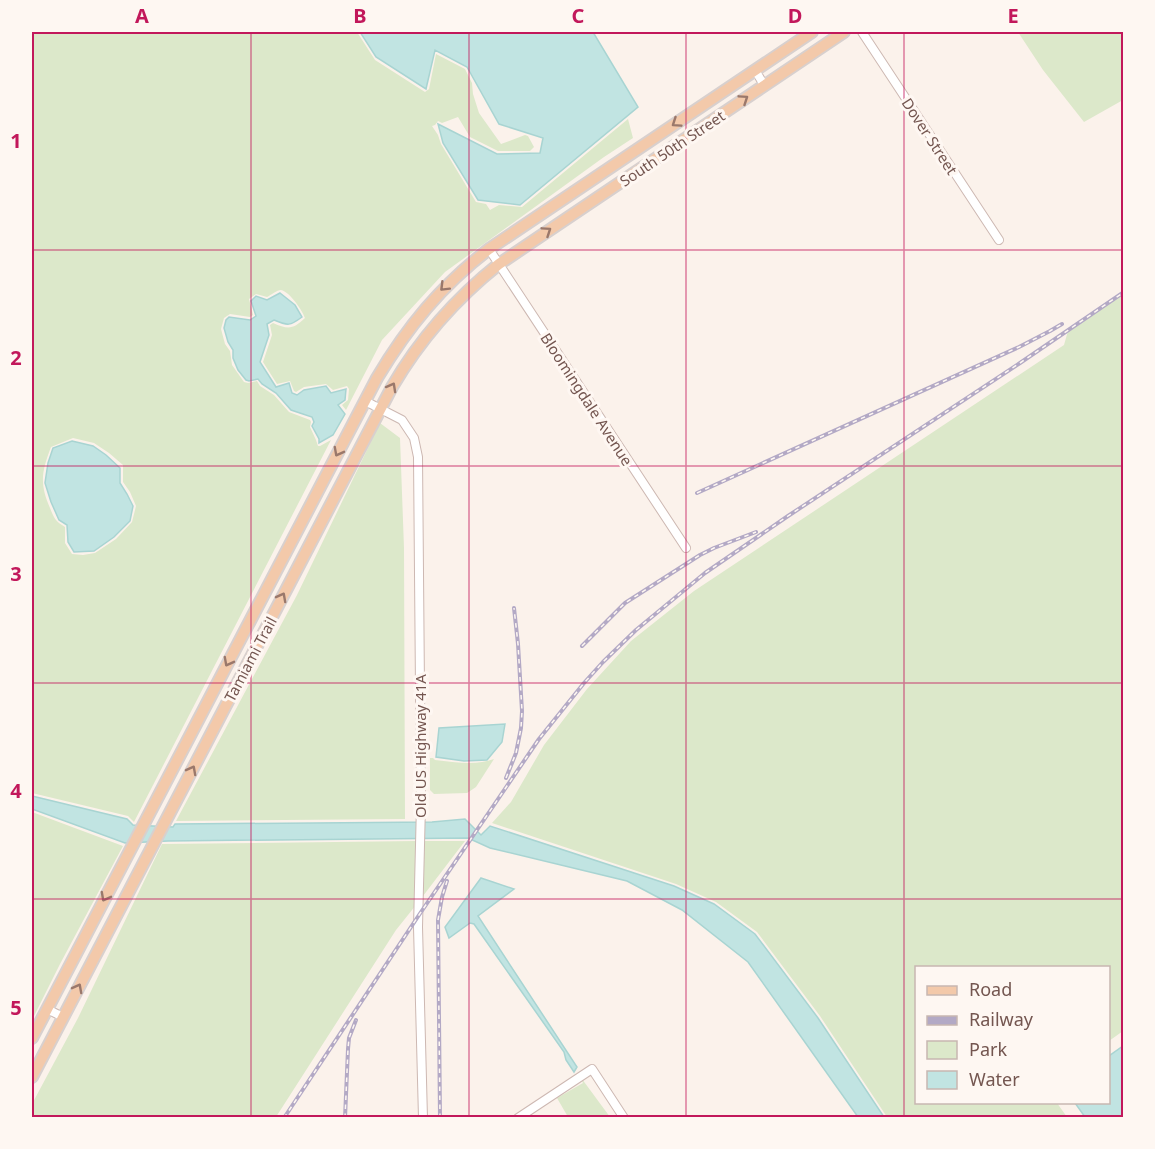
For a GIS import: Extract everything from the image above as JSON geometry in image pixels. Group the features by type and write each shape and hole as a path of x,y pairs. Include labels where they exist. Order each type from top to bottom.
{"main road":[{"name":"South 50th Street","path":"489,249 812,32"},
{"name":"South 50th Street","path":"499,264 844,32"},
{"name":"Tamiami Trail","path":"32,1038 389,358 429,304 450,281 489,249"},
{"name":"Tamiami Trail","path":"32,1077 404,368 430,331 463,295 499,264"}],"street":[{"name":"Dover Street","path":"862,32 999,240"},
{"path":"755,70 765,85"},
{"name":"Bloomingdale Avenue","path":"489,249 686,548"},
{"name":"Old US Highway 41A","path":"365,400 402,420 414,438 418,457 421,818 418,927 423,1118"},
{"path":"47,1008 63,1017"},
{"path":"519,1118 592,1069 624,1118"}],"green space":[{"path":"32,32 357,32 375,60 425,92 429,89 436,54 465,69 472,83 479,113 501,144 525,135 534,147 530,151 498,151 470,137 458,117 442,123 438,121 432,126 476,202 486,204 490,210 499,205 522,207 628,119 633,138 445,272 382,340 346,410 342,405 348,400 347,386 333,390 326,384 304,387 296,392 290,381 277,384 263,362 272,335 270,325 273,323 290,327 305,318 288,294 281,290 267,297 256,294 249,299 253,315 250,317 230,314 224,318 221,329 225,344 230,351 232,365 244,382 257,381 289,412 310,420 310,427 318,446 331,440 134,822 128,816 32,793","holes":["73,438 94,443 123,465 123,482 136,506 132,522 116,539 95,553 72,554 65,543 65,527 55,519 44,491 44,470 51,447"]},
{"path":"1018,32 1123,32 1123,100 1084,122 1043,70"},
{"path":"1123,294 1123,1031 1110,1040 1110,966 915,966 915,1104 1058,1104 1067,1117 887,1117 820,1016 757,932 716,902 676,884 492,823 511,802 544,745 587,689 631,641 694,591 1064,345 1068,331"},
{"path":"380,423 400,438 404,548 405,819 176,821 297,595"},
{"path":"430,758 465,763 494,759 476,787 467,793 434,794 430,790"},
{"path":"32,812 123,846 32,1020"},
{"path":"417,841 416,905 396,930 276,1117 32,1118 32,1104 78,1018 162,844"},
{"path":"424,841 465,841 423,896 424,845"},
{"path":"581,1079 610,1117 568,1117 557,1098 583,1083"}],"water":[{"path":"360,32 593,32 638,107 520,205 478,200 443,143 438,124 497,154 540,153 543,138 499,124 467,67 435,50 426,89 376,57"},
{"path":"280,293 295,305 302,317 289,324 274,320 267,324 269,335 260,362 276,387 289,383 292,393 297,395 304,390 326,386 331,393 346,389 345,400 338,405 345,414 333,435 319,443 312,426 314,422 312,417 291,410 276,393 258,379 246,380 238,370 224,328 229,317 250,320 256,316 251,301 256,296 267,300"},
{"path":"72,441 93,446 120,468 120,483 133,506 130,521 114,537 94,551 74,552 68,542 67,525 59,520 45,483 53,448"},
{"path":"505,724 502,742 487,760 464,761 436,757 439,728"},
{"path":"32,796 127,819 133,825 173,827 175,824 432,822 465,819 481,835 490,826 674,886 714,904 755,934 818,1018 884,1117 858,1117 748,962 682,910 627,881 490,848 468,838 125,843 32,809"},
{"path":"481,878 514,889 478,916 577,1067 574,1072 564,1052 474,924 470,923 449,938 445,927"},
{"path":"1123,1046 1123,1117 1085,1117 1076,1104 1110,1104 1110,1055"}],"railway":[{"path":"284,1118 539,739 603,662 636,630 705,573 1124,292"},
{"path":"697,493 1019,347 1062,324"},
{"path":"582,646 625,603 700,555 756,532"},
{"path":"506,778 516,753 522,711 514,608"},
{"path":"440,1118 438,920 447,881"},
{"path":"345,1118 349,1038 356,1020"}]}
